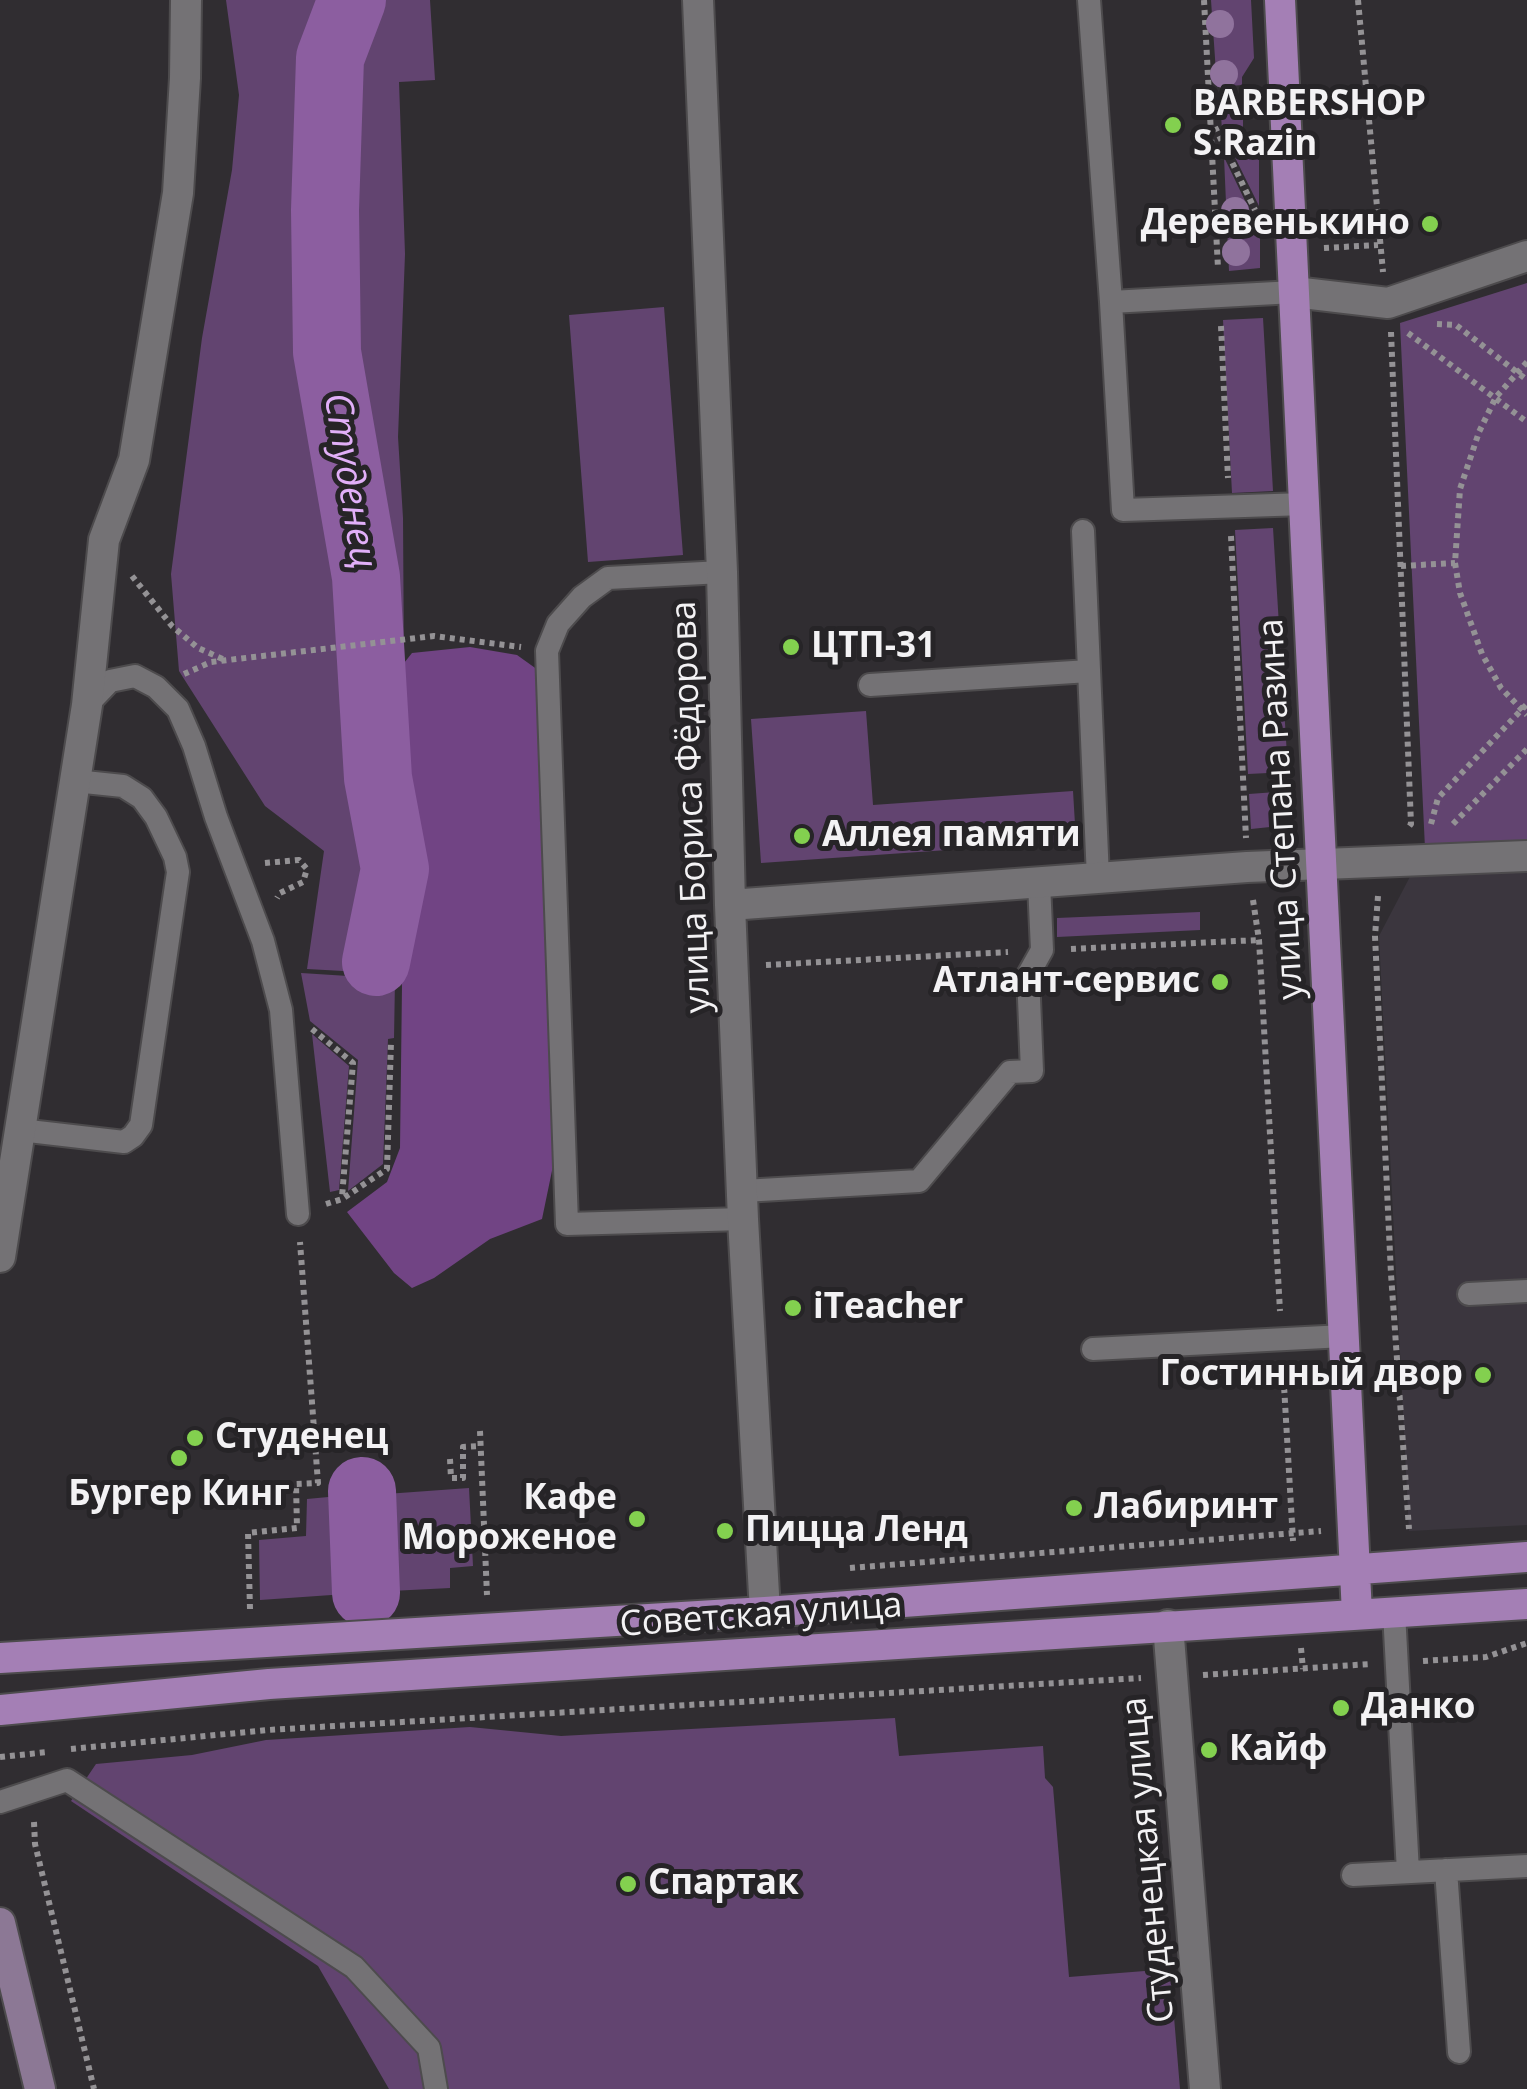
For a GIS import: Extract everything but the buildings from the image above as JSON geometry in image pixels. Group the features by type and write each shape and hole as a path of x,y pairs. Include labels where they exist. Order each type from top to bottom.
{"main road":[{"name":"улица Степана Разина","path":"1280,0 1357,1614"},
{"name":"Советская улица","path":"0,1658 766,1612 1527,1557"},
{"name":"Советская улица","path":"0,1710 269,1684 469,1670 1527,1604"},
{"path":"0,1924 40,2089"}],"street":[{"path":"0,1257 88,705 104,540 134,460 178,193 186,0"},
{"name":"улица Бориса Фёдорова","path":"698,0 722,572 730,905 766,1612"},
{"path":"1294,292 1394,313 1527,256"},
{"path":"730,905 1323,864 1527,856"},
{"name":"Студенецкая улица","path":"1168,1626 1205,2089"}],"lane":[{"path":"1090,0 1122,510 1305,504"},
{"path":"1111,302 1294,292"},
{"path":"1083,531 1098,878"},
{"path":"722,572 608,578 558,624 547,651 567,1224 918,1181 1010,1072 1032,1071 1028,975 1042,950 1039,883"},
{"path":"870,685 1089,671"},
{"path":"88,705 110,681 135,676 156,687 178,709 194,746 262,942 281,1010 298,1214"},
{"path":"20,1130 124,1142 141,1125 178,872 156,817 142,798 123,786 75,781"},
{"path":"1468,1294 1527,1291"},
{"path":"1093,1349 1344,1336"},
{"path":"1394,1612 1408,1872"},
{"path":"0,1802 67,1780 354,1968 429,2048 436,2089"},
{"path":"1352,1876 1527,1866"},
{"path":"1446,1870 1458,2052"}],"path":[{"path":"1358,0 1378,245 1394,313 1456,325 1527,380"},
{"path":"841,1569 1291,1530 1410,1529 1391,1274 1376,956 1381,862 1411,824 1391,320 1527,422"},
{"path":"1431,824 1438,798 1525,710 1501,688 1482,654 1460,593 1455,563 1460,488 1479,432 1496,398 1527,362"},
{"path":"104,540 172,626 198,648 226,660"},
{"path":"1401,566 1455,563"},
{"path":"156,687 212,662 434,636 547,651"},
{"path":"1411,824 1454,824 1527,749"},
{"path":"733,967 1260,940"},
{"path":"306,1024 353,1063 342,1199"},
{"path":"250,1610 248,1533 297,1528 296,1484 318,1482 298,1214 342,1199 387,1169 391,1042"},
{"path":"474,1598 487,1596 480,1431"},
{"path":"450,1459 450,1478 464,1478 464,1448 480,1446"},
{"path":"0,1757 268,1730 1486,1657 1527,1643"},
{"path":"52,1751 34,1792 35,1844 94,2089"}],"shaded area":[{"path":"226,0 430,0 435,80 399,82 405,254 398,437 404,673 376,836 398,974 307,969 324,851 265,806 179,671 171,574 202,338 232,170 239,95"},
{"path":"1211,0 1251,0 1254,58 1242,77 1242,85 1217,87"},
{"path":"1221,114 1243,114 1243,133 1259,151 1259,206 1222,131"},
{"path":"1224,157 1260,232 1260,268 1229,271"},
{"path":"1527,283 1527,843 1425,848 1400,323"},
{"path":"664,307 683,555 588,562 569,315"},
{"path":"1263,318 1273,491 1232,493 1223,320"},
{"path":"1273,528 1288,772 1248,774 1235,530"},
{"path":"470,647 517,655 538,670 554,1161 542,1219 490,1239 434,1278 412,1288 394,1273 347,1212 387,1182 400,1148 402,986 400,973 386,968 371,942 376,892 364,775 367,728 385,687 412,653"},
{"path":"866,711 873,805 1073,791 1076,841 761,863 751,719"},
{"path":"1290,791 1289,825 1251,829 1249,794"},
{"path":"1527,843 1527,1525 1409,1531 1379,936 1425,848"},
{"path":"1200,912 1200,930 1057,937 1057,918"},
{"path":"301,973 395,979 394,1038 388,1039 383,1164 348,1191 358,1060 310,1021"},
{"path":"312,1034 349,1066 339,1190 330,1192"},
{"path":"469,1488 473,1566 450,1568 450,1588 371,1592 369,1525 386,1494"},
{"path":"339,1496 359,1526 360,1593 260,1600 259,1540 306,1536 307,1499"},
{"name":"Спартак","path":"895,1718 899,1756 1043,1746 1045,1778 1053,1787 1069,1977 1170,1969 1180,2089 389,2089 318,1966 71,1801 96,1764 192,1755 266,1740 470,1727 561,1736"}],"waterway":[{"name":"Студенец","path":"352,0 330,58 325,210 327,352 366,577 378,778 395,869 376,962"},
{"name":"Студенец","path":"362,1491 366,1593"}],"place":[{"name":"BARBERSHOP S.Razin","path":"1173,125"},
{"name":"Деревенькино","path":"1430,224"},
{"name":"ЦТП-31","path":"791,647"},
{"name":"Аллея памяти","path":"802,836"},
{"name":"Атлант-сервис","path":"1220,982"},
{"name":"iTeacher","path":"793,1308"},
{"name":"Гостинный двор","path":"1483,1375"},
{"name":"Студенец","path":"195,1438"},
{"name":"Бургер Кинг","path":"179,1458"},
{"name":"Лабиринт","path":"1074,1508"},
{"name":"Кафе Мороженое","path":"637,1519"},
{"name":"Пицца Ленд","path":"725,1531"},
{"name":"Данко","path":"1341,1708"},
{"name":"Кайф","path":"1209,1750"},
{"name":"Спартак","path":"628,1884"}]}
